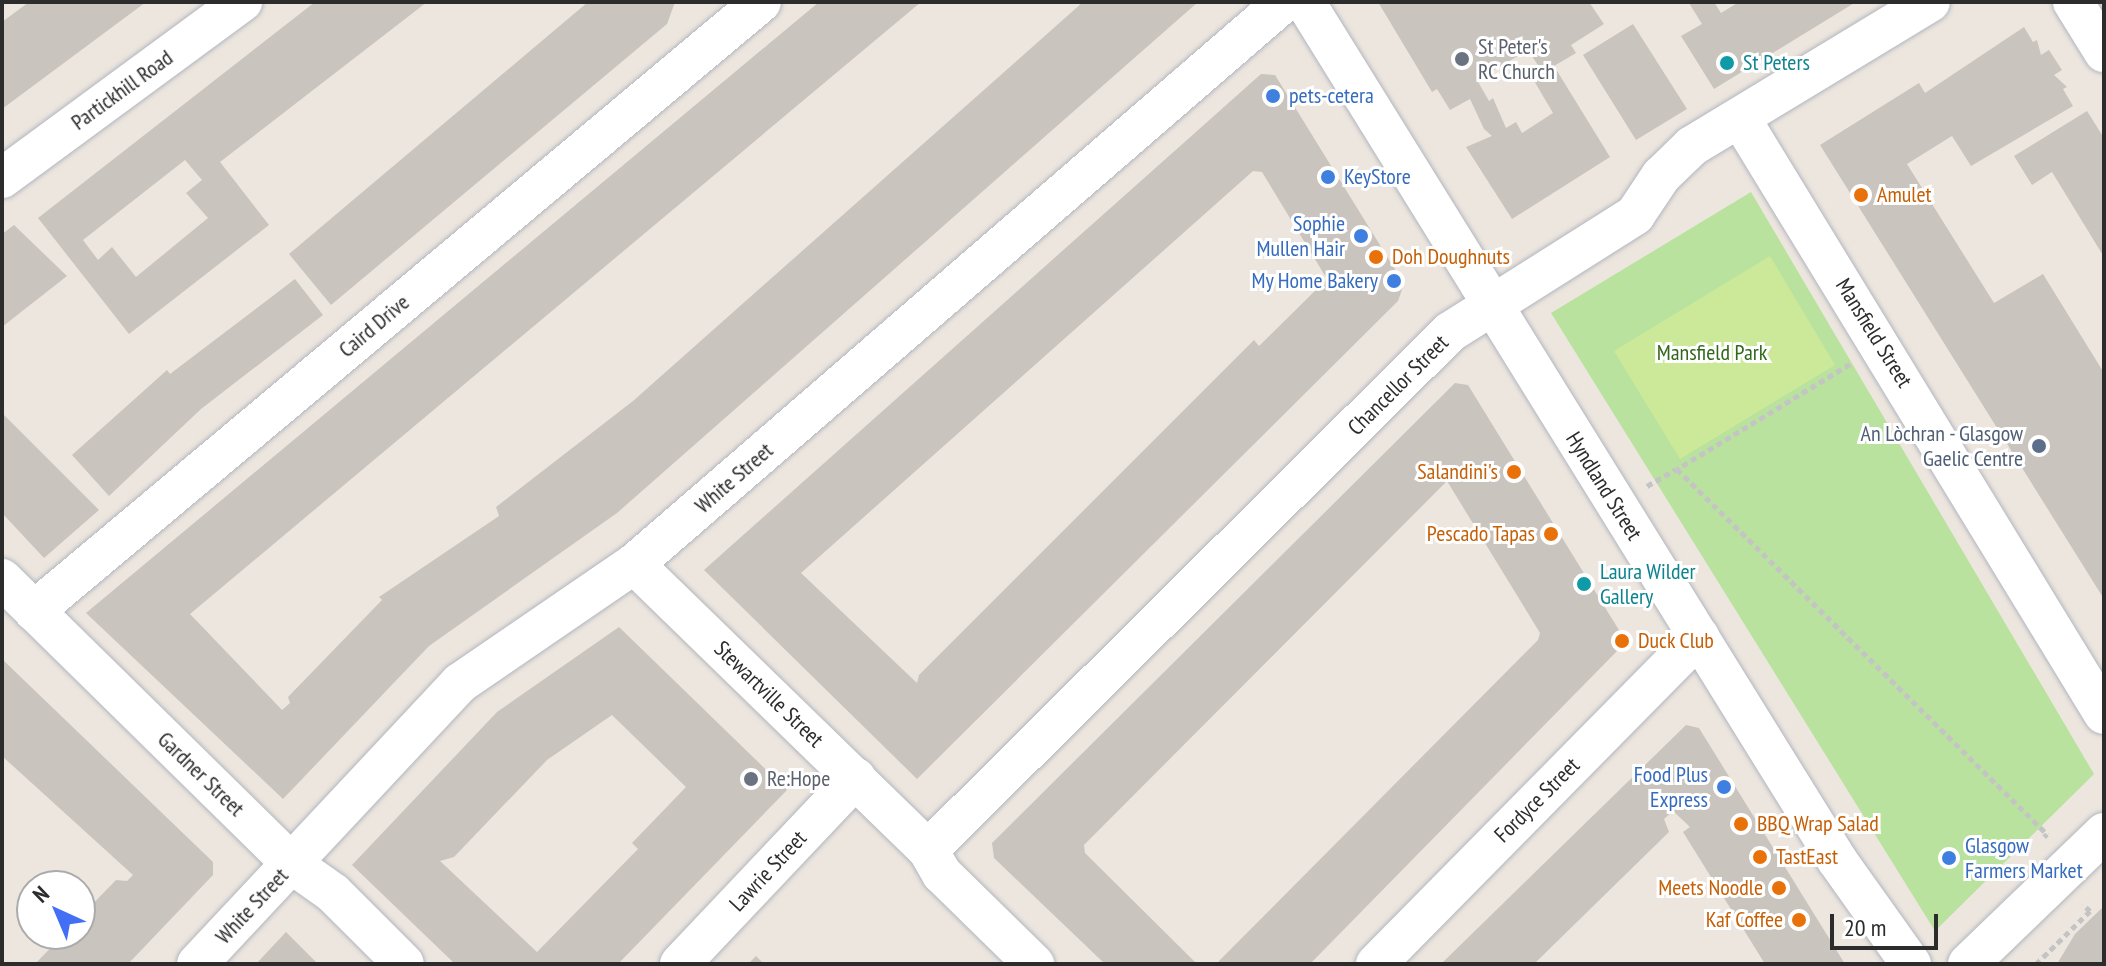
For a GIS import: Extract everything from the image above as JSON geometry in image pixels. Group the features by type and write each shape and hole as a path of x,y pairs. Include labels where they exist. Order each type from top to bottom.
{"street":[{"name":"Partickhill Road","path":"2,178 242,2"},
{"path":"714,42 720,2"},
{"name":"Caird Drive","path":"34,611 761,2"},
{"name":"White Street","path":"197,964 460,683 634,564 1284,2"},
{"name":"Hyndland Street","path":"1305,2 1837,860 1911,964"},
{"name":"Chancellor Street","path":"928,850 1450,332 1635,215 1675,159 1930,2"},
{"path":"2073,2 2104,52"},
{"name":"Mansfield Street","path":"1740,118 2104,714"},
{"name":"Stewartville Street","path":"634,564 856,778 928,850 942,874 1034,964"},
{"name":"Gardner Street","path":"2,579 292,864 333,893 404,964"},
{"name":"Fordyce Street","path":"1376,964 1699,636"},
{"name":"Lawrie Street","path":"680,964 856,778"},
{"path":"1968,964 2104,833"}],"path":[{"path":"1881,345 1677,469 2047,834 2028,852 2055,880"}],"green space":[{"name":"Mansfield Park","path":"1751,192 2094,774 1935,931 1551,313"},
{"path":"1770,256 1835,365 1680,459 1614,351"}],"building":[{"path":"29,2 146,2 2,109 2,22"},
{"path":"315,2 427,2 220,162 269,225 129,334 38,218","holes":["185,160 202,180 186,193 208,218 136,277 112,247 98,260 83,240"]},
{"path":"588,2 675,2 667,24 331,305 289,254"},
{"path":"819,2 921,2 190,614 282,710 290,703 288,697 382,600 379,597 499,516 496,507 633,401 1083,2 1198,2 617,513 429,646 283,799 86,613"},
{"path":"1378,2 1589,2 1604,24 1571,45 1576,53 1554,66 1610,157 1512,219 1466,147 1492,136 1484,129 1470,99 1450,110 1437,89 1432,92","holes":["1528,50 1543,73 1533,79 1553,113 1522,133 1516,122 1506,128 1493,98 1489,101 1477,80"]},
{"name":"St Peters","path":"1714,2 1721,13 1739,2 1856,2 1714,89 1681,36 1702,24 1689,3"},
{"path":"1633,24 1687,109 1636,140 1583,55"},
{"path":"2024,27 2033,42 2037,40 2041,55 2049,50 2062,70 2054,75 2067,87 2063,89 2073,106 1971,166 1952,136 1907,164 1994,303 2043,274 2104,373 2104,599 1820,145 1919,83 1925,93"},
{"path":"1261,74 1275,75 1404,284 1398,301 917,779 704,570","holes":["1253,171 1262,172 1327,279 1259,346 1254,340 919,675 917,683 801,573"]},
{"path":"2087,111 2104,138 2104,257 2052,172 2032,185 2014,156"},
{"path":"14,225 67,276 2,327 2,234"},
{"path":"295,279 323,315 201,409 109,496 72,455 167,370 170,374"},
{"path":"1455,383 1468,385 1622,635 1621,647 1310,964 1216,964 1538,640 1540,633 1447,481 1084,845 1085,853 1197,964 1105,964 994,858 992,843"},
{"path":"2,413 99,510 44,558 2,513"},
{"path":"619,627 787,790 618,964 455,964 352,865 497,712","holes":["612,715 686,787 632,843 638,849 537,952 440,861 454,857 547,760"]},
{"path":"2,659 213,862 213,875 128,964 35,964 49,950 96,950 96,901 116,880 127,881 133,875 2,756"},
{"path":"1686,725 1699,728 1845,964 1765,964 1683,832 1690,827 1673,811 1664,819 1669,832 1534,964 1441,964"},
{"path":"2104,906 2104,964 2057,964 2075,934"},
{"path":"286,932 318,964 256,964"},
{"path":"756,956 764,964 748,964"}],"place":[{"name":"St Peter's RC Church","path":"1462,59"},
{"name":"St Peters","path":"1727,63"},
{"name":"pets-cetera","path":"1273,96"},
{"name":"KeyStore","path":"1328,177"},
{"name":"Amulet","path":"1861,195"},
{"name":"Sophie Mullen Hair","path":"1361,236"},
{"name":"Doh Doughnuts","path":"1376,257"},
{"name":"My Home Bakery","path":"1394,281"},
{"name":"An Lòchran - Glasgow Gaelic Centre","path":"2039,446"},
{"name":"Salandini's","path":"1514,472"},
{"name":"Pescado Tapas","path":"1551,534"},
{"name":"Laura Wilder Gallery","path":"1584,584"},
{"name":"Duck Club","path":"1622,641"},
{"name":"Re:Hope","path":"751,779"},
{"name":"Food Plus Express","path":"1724,787"},
{"name":"BBQ Wrap Salad","path":"1741,824"},
{"name":"TastEast","path":"1760,857"},
{"name":"Glasgow Farmers Market","path":"1949,858"},
{"name":"Meets Noodle","path":"1779,888"},
{"name":"Kaf Coffee","path":"1799,920"}]}
